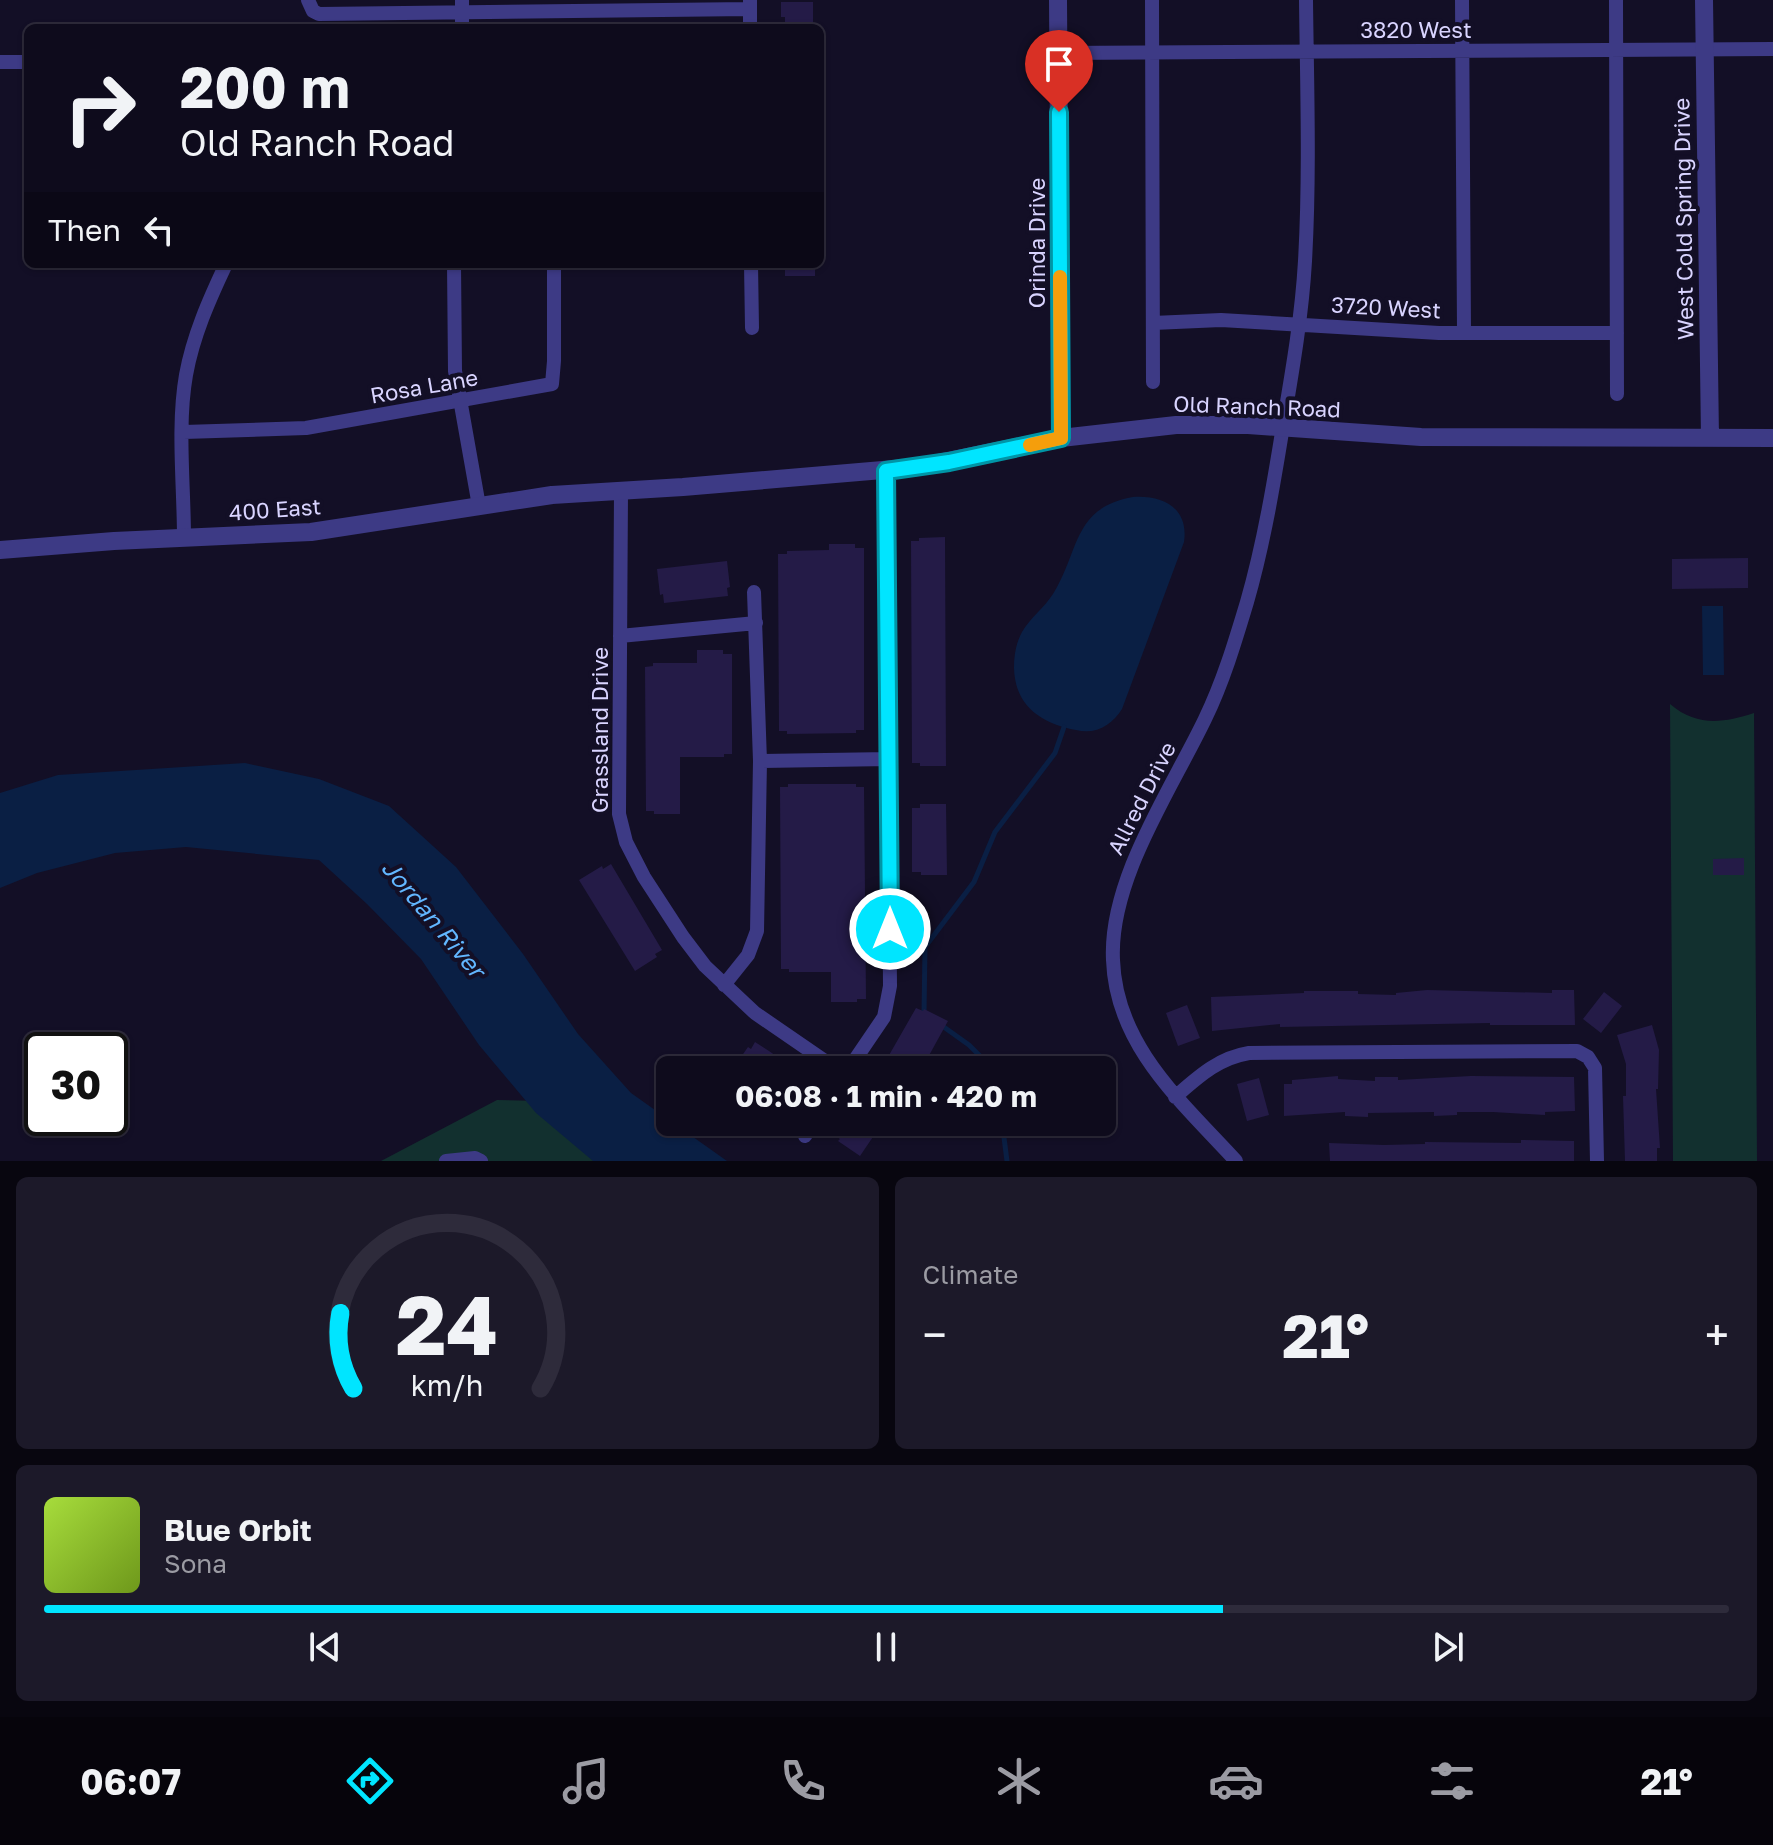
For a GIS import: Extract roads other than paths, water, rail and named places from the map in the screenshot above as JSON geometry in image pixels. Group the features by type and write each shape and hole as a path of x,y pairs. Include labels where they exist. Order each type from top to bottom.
{"street":[{"path":"308,0 313,11 319,14 462,5 750,4"},
{"name":"Orinda Drive","path":"1058,0 1061,438"},
{"path":"1152,0 1153,382"},
{"name":"Allred Drive","path":"1236,1161 1175,1097 1145,1057 1127,1021 1114,973 1114,924 1131,866 1207,715 1232,649 1259,557 1299,323 1306,236 1306,0"},
{"path":"1462,0 1464,332"},
{"path":"1616,0 1617,394"},
{"name":"West Cold Spring Drive","path":"1704,0 1710,438"},
{"name":"3820 West","path":"1059,53 1773,49"},
{"path":"0,62 24,62"},
{"path":"184,538 186,376 208,300 224,268"},
{"path":"454,268 454,359 479,506"},
{"name":"Rosa Lane","path":"184,432 306,428 552,384 554,268"},
{"path":"751,268 752,328"},
{"name":"3720 West","path":"1153,323 1221,320 1373,330 1617,333"},
{"name":"Old Ranch Road","path":"552,495 886,471 949,462 1061,438 1176,425 1283,426 1421,437 1773,438"},
{"path":"858,1056 884,1017 888,1002 886,471"},
{"name":"Grassland Drive","path":"621,492 619,814 626,842 683,937 705,966 755,1013 818,1056"},
{"name":"400 East","path":"0,550 311,532 552,495"},
{"path":"724,985 748,955 757,931 760,761 754,592"},
{"path":"620,636 756,623"},
{"path":"760,761 889,759"},
{"path":"1175,1097 1210,1068 1229,1058 1249,1053 1569,1051 1588,1057 1596,1075 1597,1161"},
{"path":"446,1161 475,1158 481,1161"}],"water":[{"path":"1133,497 1154,498 1172,506 1182,520 1184,542 1122,709 1113,720 1097,730 1063,727 1032,711 1019,693 1014,668 1017,645 1025,627 1053,594 1088,521 1113,503"},
{"path":"1702,606 1723,606 1724,675 1703,675"},
{"name":"Jordan River","path":"245,763 319,779 389,806 456,867 523,954 578,1034 631,1093 656,1111 656,1136 692,1136 727,1161 593,1161 536,1113 479,1045 421,959 319,860 186,847 115,853 37,873 0,888 0,793 58,775"}],"waterway":[{"path":"926,1014 925,947 974,882 995,832 1055,753 1064,727"},
{"path":"941,1025 980,1056"},
{"path":"1004,1136 1007,1161"}]}
